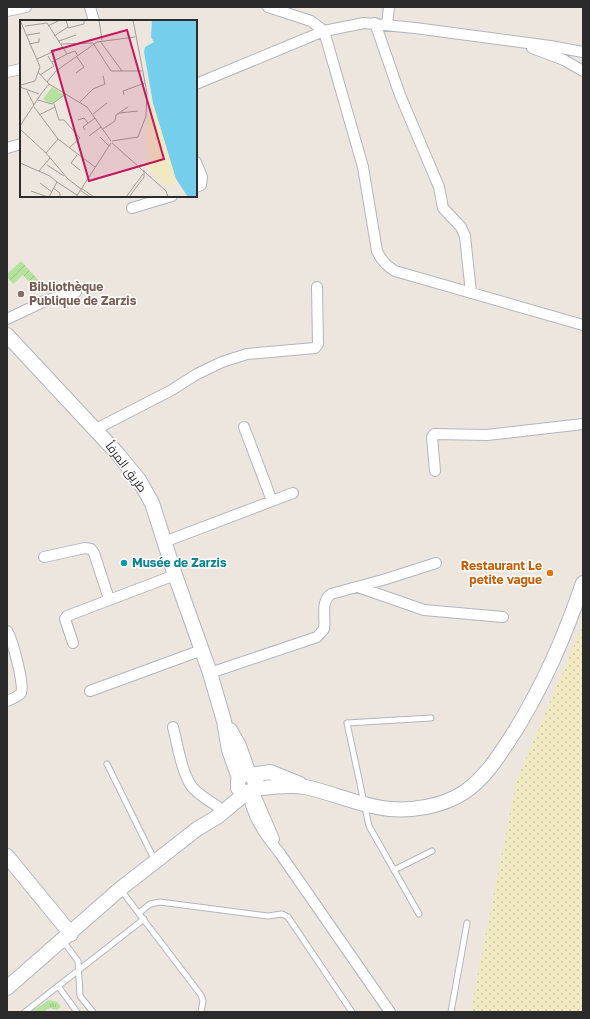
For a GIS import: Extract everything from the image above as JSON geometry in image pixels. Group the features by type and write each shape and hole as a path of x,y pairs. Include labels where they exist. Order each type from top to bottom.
{"street":[{"path":"7,11 26,7"},
{"path":"90,7 94,20"},
{"path":"268,7 311,21 324,31 363,166 377,251 380,259 395,271 583,325"},
{"path":"387,24 388,7"},
{"path":"375,23 400,95 439,187 443,208 461,227 465,236 471,293"},
{"path":"197,84 324,31 344,26 375,23 509,42 550,46 583,52"},
{"path":"509,42 540,50 564,60 583,71"},
{"path":"7,72 20,69"},
{"path":"7,148 20,144"},
{"path":"197,164 202,177 201,185 197,187"},
{"path":"132,208 169,197"},
{"path":"96,429 222,362 246,354 315,348 318,344 317,287"},
{"path":"7,319 48,300 76,292"},
{"name":"طريق المرفأ","path":"8,337 96,429 139,480 152,503 175,575 210,673 224,721"},
{"path":"435,472 432,437 434,434 487,435 583,424"},
{"path":"244,427 272,501"},
{"path":"164,542 293,493"},
{"path":"44,557 84,548 91,549 94,553 109,599"},
{"path":"210,673 317,637 324,629 324,605 327,597 331,594 436,563"},
{"path":"73,643 65,619 66,616 175,575"},
{"path":"224,721 239,746 256,763 305,787 365,805 391,809 431,805 462,794 486,772 497,759 534,700 565,636 583,583"},
{"path":"358,587 424,610 503,617"},
{"path":"7,631 21,680 22,689 19,695 7,701"},
{"path":"90,691 202,650"},
{"path":"224,721 229,750 247,785"},
{"path":"172,727 186,774 192,787 204,798 217,806"},
{"path":"239,746 253,814 264,833 279,852 390,1012"},
{"path":"197,829 217,806 264,772 277,774"},
{"path":"7,988 120,889 197,829 217,817 247,785 305,787"},
{"path":"7,856 67,937"}],"lane":[{"path":"418,914 369,826 347,723 431,718"},
{"path":"107,764 156,861"},
{"path":"394,870 432,851"},
{"path":"120,889 201,995 203,1002 201,1012"},
{"path":"139,912 150,904 160,902 268,916 282,914 288,917 352,1012"},
{"path":"25,1012 144,919"},
{"path":"451,1012 467,923"},
{"path":"67,937 80,969 78,992 93,1012"},
{"path":"58,986 78,1012"}],"green space":[{"path":"21,261 41,283 37,287 31,280 29,282 23,275 13,284 7,277 7,274"},
{"path":"49,1000 57,1002 61,1007 57,1010 50,1008 43,1012 32,1011"}],"sand":[{"path":"583,624 583,1012 470,1012 516,782"}],"place":[{"name":"Bibliothèque Publique de Zarzis","path":"21,294"},
{"name":"Musée de Zarzis","path":"124,563"},
{"name":"Restaurant Le petite vague","path":"550,573"}]}
